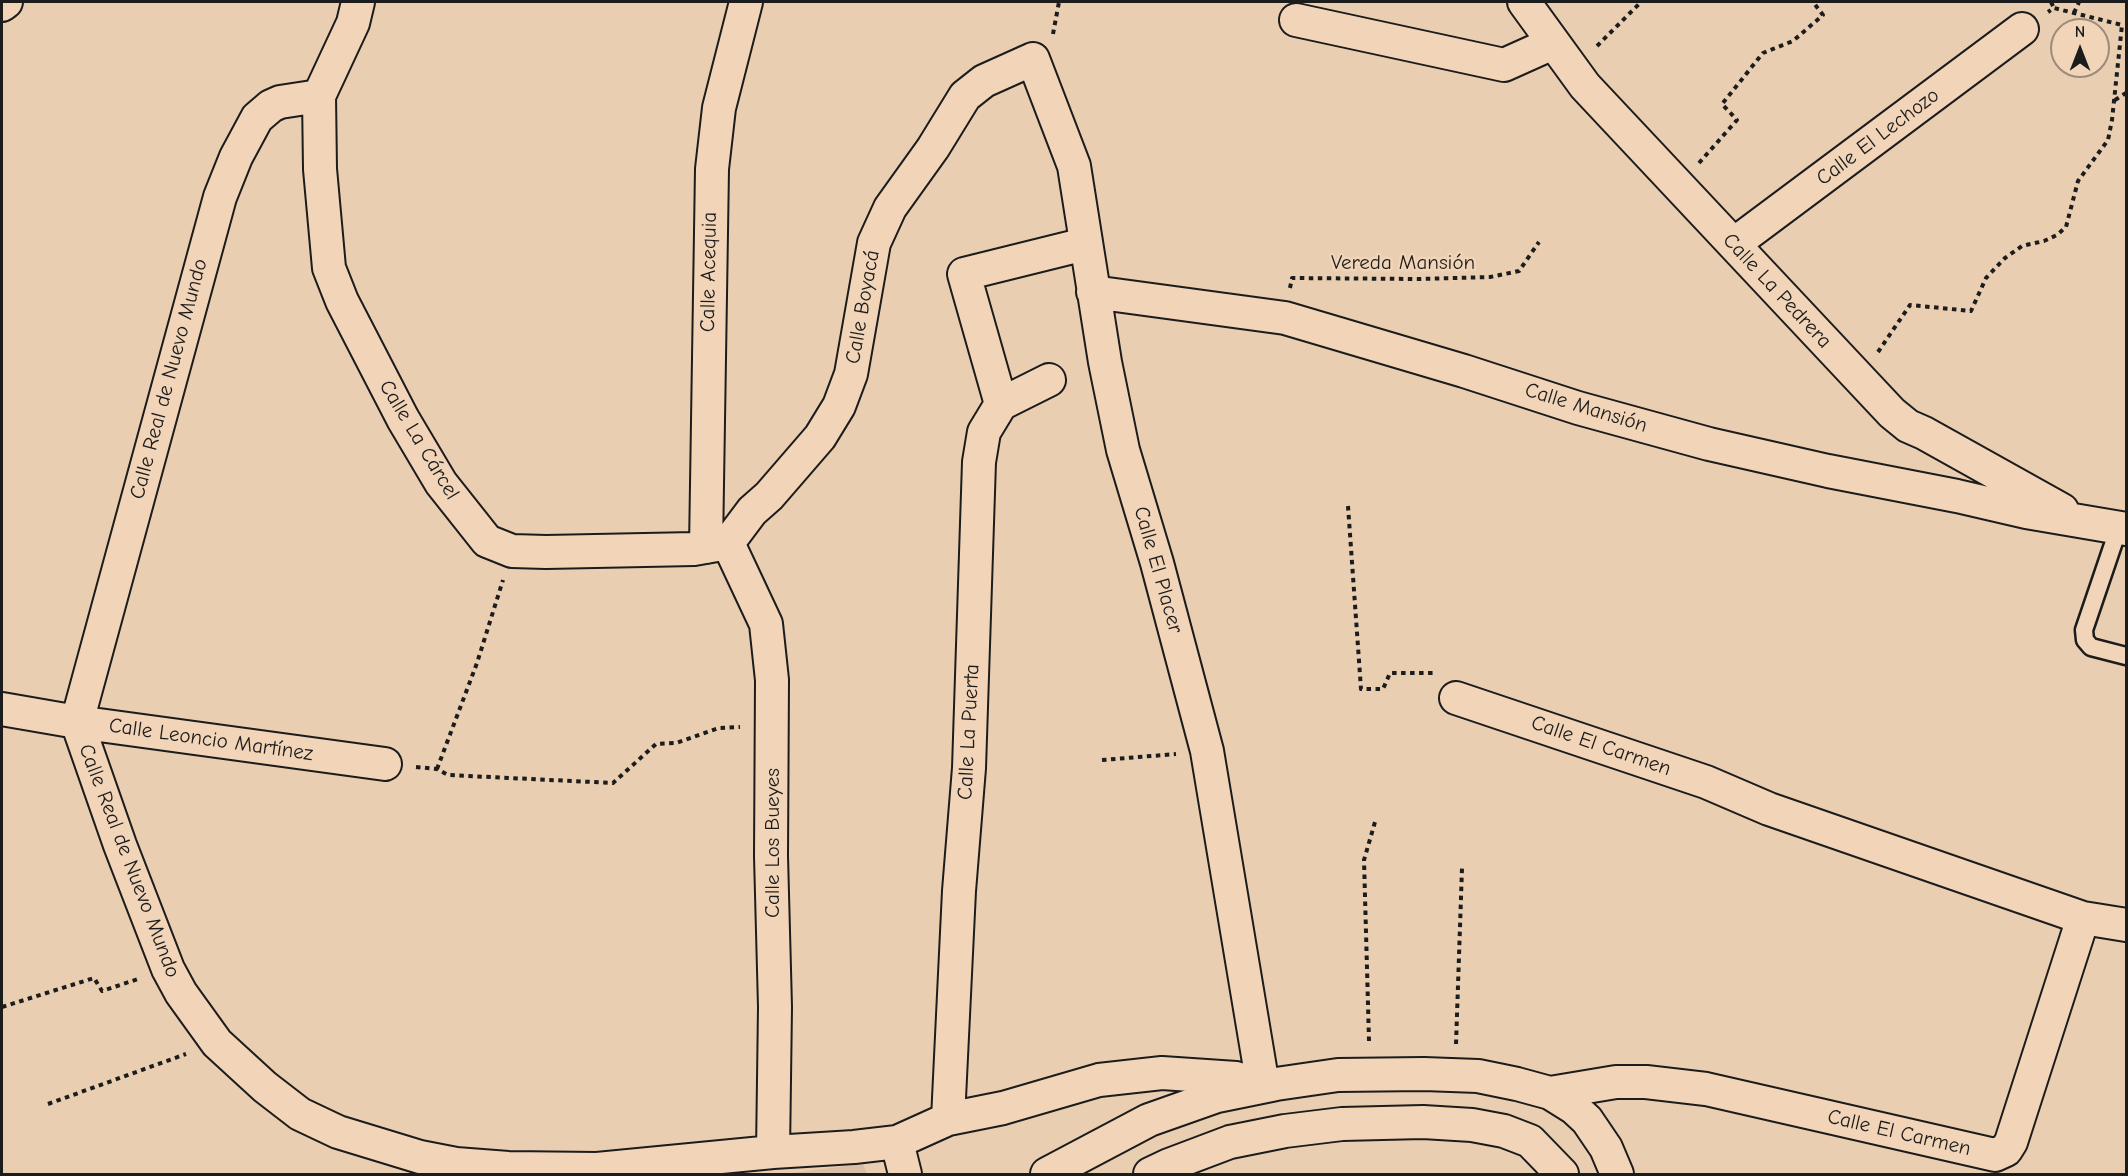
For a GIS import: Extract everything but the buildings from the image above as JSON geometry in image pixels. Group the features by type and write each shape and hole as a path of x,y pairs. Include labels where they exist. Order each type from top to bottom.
{"street":[{"path":"2,5 6,2"},
{"path":"319,96 352,23 358,2"},
{"name":"Calle Acequia","path":"717,545 712,169 719,108 746,2"},
{"name":"Calle La Pedrera","path":"1524,2 1585,86 1892,413 1908,426 2015,483 2080,522"},
{"path":"1296,20 1504,65 1554,44"},
{"name":"Calle El Lechozo","path":"1734,244 2022,29"},
{"name":"Calle Boyacá","path":"717,545 769,496 820,437 839,406 851,374 874,243 890,208 933,148 965,96 984,81 1033,59"},
{"name":"Calle El Placer","path":"1033,59 1074,166 1105,362 1123,450 1157,563 1208,751 1263,1086"},
{"name":"Calle La Cárcel","path":"319,96 320,169 329,268 342,301 403,419 441,483 487,541 512,551 546,552 694,549 717,545"},
{"name":"Calle Real de Nuevo Mundo","path":"319,96 280,102 271,106 258,118 236,157 220,197 110,593 77,722 120,845 168,969 181,993 217,1043 265,1087 300,1114 338,1132 382,1146 456,1164 508,1168 597,1169 897,1142 948,1119 1003,1108 1099,1080 1162,1072 1236,1078 1263,1086"},
{"path":"1049,380 1001,404 964,274 1085,244"},
{"name":"Calle Mansión","path":"1093,292 1285,318 1464,371 1578,408 1709,444 1828,471 2080,522 2123,528"},
{"name":"Calle La Puerta","path":"948,1119 959,891 969,768 979,462 984,432 1001,404"},
{"name":"Calle Los Bueyes","path":"717,545 766,624 772,680 771,856 775,1007 773,1152"},
{"name":"Calle El Carmen","path":"1456,698 1706,782 1769,808 2083,918 2127,925"},
{"name":"Calle Leoncio Martínez","path":"2,709 77,722 385,764"},
{"name":"Calle El Carmen","path":"1550,1093 1616,1082 1646,1082 1706,1089 1995,1155 2006,1150 2011,1142 2083,918"},
{"path":"1047,1174 1149,1120 1217,1096 1263,1086 1338,1075 1478,1076 1550,1093 1574,1108 1587,1120 1606,1148 1617,1174"},
{"path":"1150,1174 1230,1142 1285,1131 1342,1124 1423,1122 1472,1125 1504,1131 1530,1141 1562,1174"},
{"path":"897,1142 905,1174"}],"lane":[{"path":"2123,528 2084,630 2085,639 2091,647 2127,656"}],"path":[{"path":"1574,70 1641,2"},
{"path":"1678,186 1737,120 1722,104 1763,53 1793,41 1823,15 1812,2"},
{"path":"2051,2 2054,8"},
{"path":"2074,13 2079,2"},
{"path":"1860,379 1910,305 1971,311 1986,278 2005,258 2022,246 2044,241 2057,235 2066,227 2078,181 2108,140 2115,100 2122,25 2054,8 2022,29"},
{"path":"2115,100 2127,93"},
{"name":"Vereda Mansión","path":"1285,318 1292,278 1490,277 1519,271 1539,242"},
{"path":"1348,506 1361,689 1383,689 1390,673 1441,673 1456,698"},
{"path":"437,769 477,663 512,551"},
{"path":"385,764 437,769 448,775 613,783 656,744 676,743 719,728 773,725"},
{"path":"1102,760 1208,751"},
{"path":"1370,1075 1364,860 1375,822"},
{"path":"1455,1075 1462,868"},
{"path":"2,1007 94,978 102,991 168,969"},
{"path":"48,1104 217,1043"}],"shaded area":[{"path":"863,1164 867,1174 784,1174"}]}
